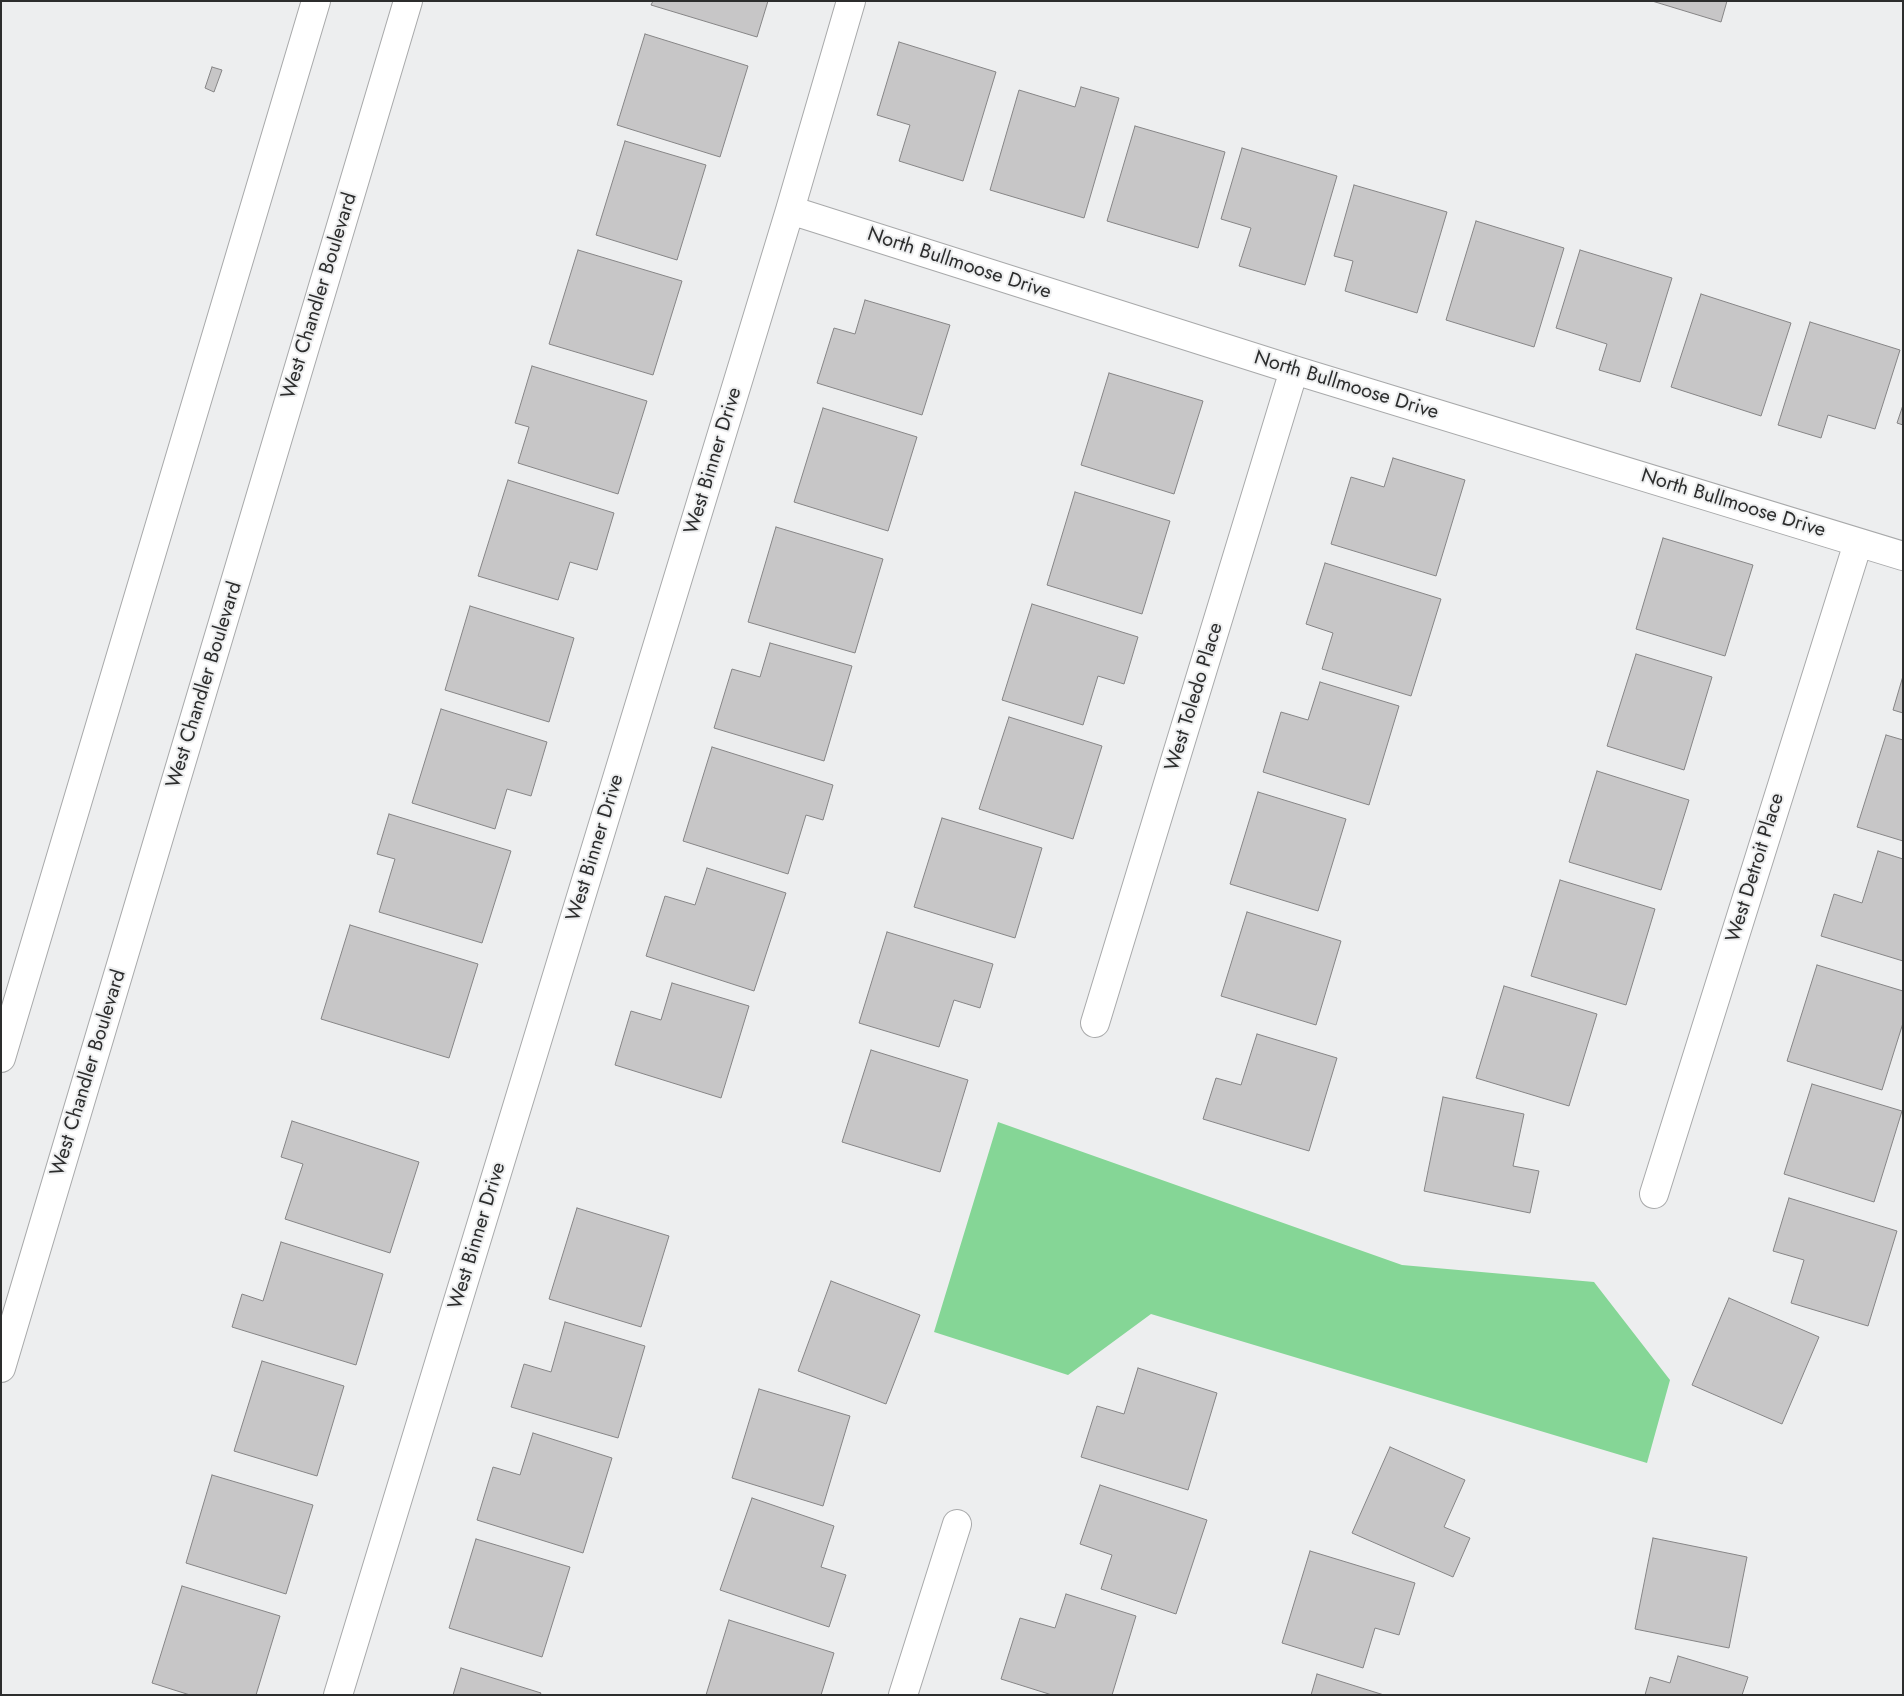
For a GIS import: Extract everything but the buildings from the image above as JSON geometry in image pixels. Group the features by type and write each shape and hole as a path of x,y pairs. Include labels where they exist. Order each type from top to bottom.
{"street":[{"path":"1,1058 316,1"},
{"name":"West Chandler Boulevard","path":"1,1368 408,1"},
{"name":"West Binner Drive","path":"338,1695 790,210 851,1"},
{"name":"North Bullmoose Drive","path":"790,210 1294,370 1903,556"},
{"name":"West Toledo Place","path":"1095,1023 1294,370"},
{"name":"West Detroit Place","path":"1654,1194 1858,543"},
{"path":"903,1695 957,1524"}],"green space":[{"path":"998,1122 1402,1265 1594,1282 1670,1380 1647,1463 1151,1314 1068,1375 934,1332"}]}
